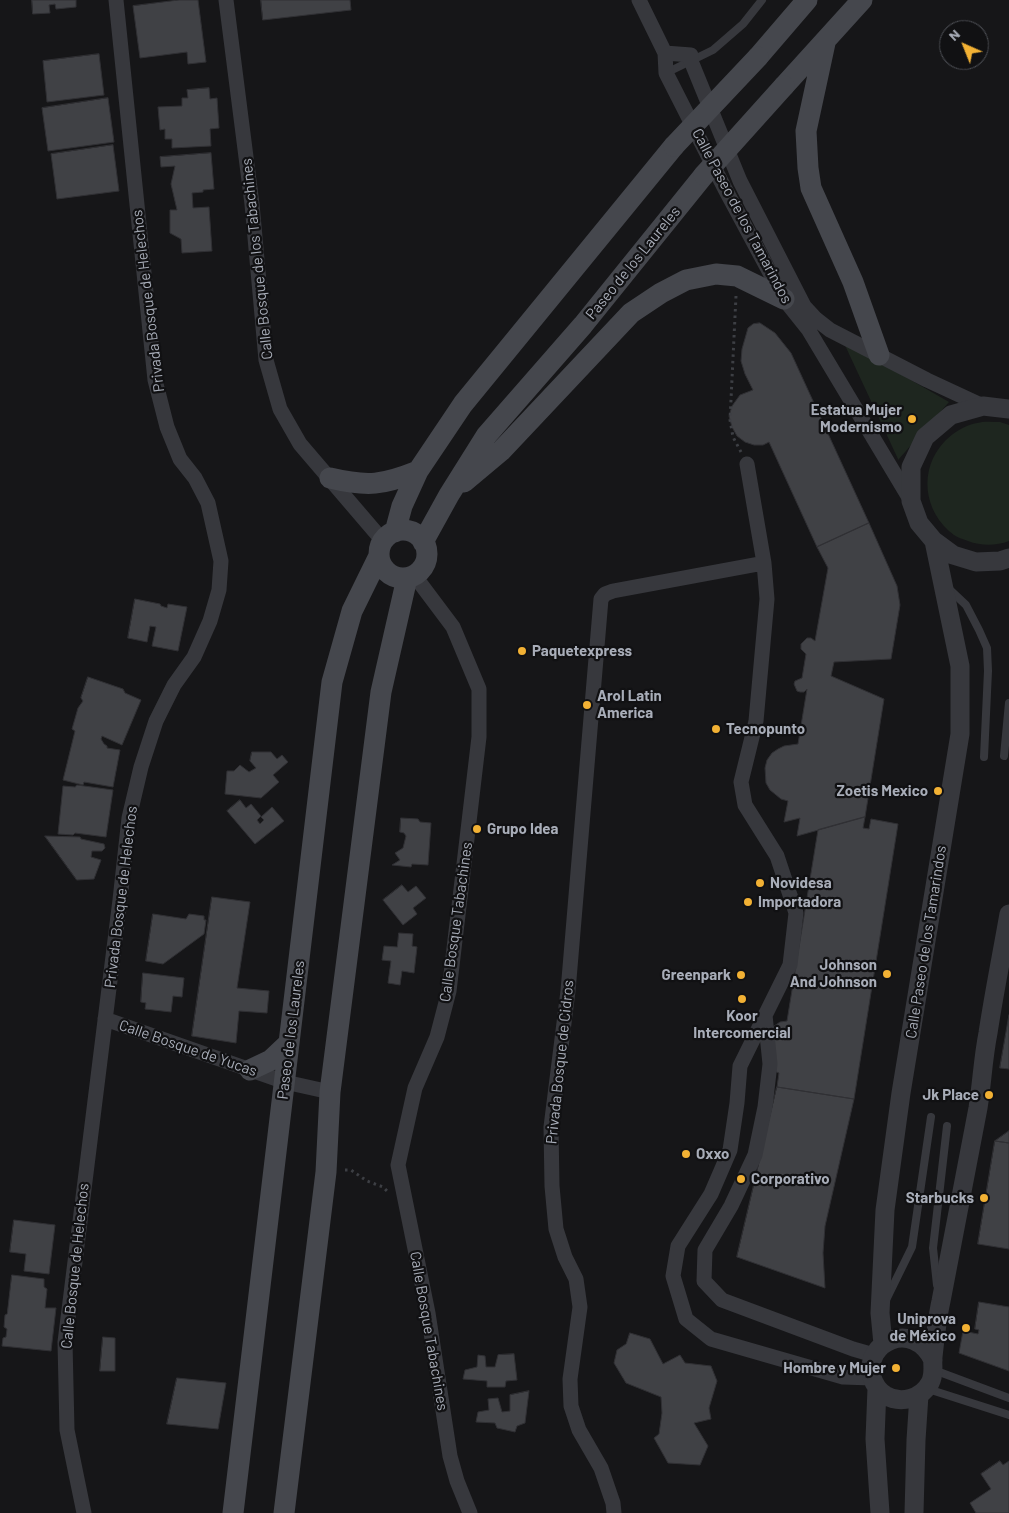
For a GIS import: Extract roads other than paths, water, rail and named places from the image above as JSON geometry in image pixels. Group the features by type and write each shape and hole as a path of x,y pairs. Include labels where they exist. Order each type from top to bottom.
{"main road":[{"name":"Paseo de los Laureles","path":"233,1513 332,682 352,611 386,543 418,472 463,404 674,146 758,57 807,0"},
{"name":"Paseo de los Laureles","path":"423,542 449,495 486,436 584,325 704,175 862,0"},
{"path":"825,43 806,132 811,188 853,282 879,355"},
{"path":"449,495 501,452 631,313 661,293 686,280 716,274 737,276 784,299"},
{"path":"330,478 354,483 375,483 398,479 418,472"},
{"path":"407,531 419,536 423,542 426,560 422,569 410,576 399,578 391,575 381,564 386,543 407,531"},
{"path":"284,1513 326,1172 330,1092 381,692 410,576"},
{"path":"250,1070 271,1060 290,1043"}],"street":[{"name":"Privada Bosque de Helechos","path":"105,1018 128,818 141,767 156,721 174,686 194,657 210,622 219,590 221,561 208,502 195,478 180,459 167,427 155,380 116,0"},
{"name":"Calle Bosque de los Tabachines","path":"226,0 252,204 266,360 280,409 300,444 386,543"},
{"name":"Calle Paseo de los Tamarindos","path":"639,0 665,53 666,73 784,299 808,329 911,501"},
{"path":"665,53 691,55 691,61"},
{"name":"Calle Paseo de los Tamarindos","path":"691,61 740,181 804,306 830,330 927,380 983,406"},
{"path":"1009,409 983,406 951,415 925,437 911,467 911,501 919,523 934,541 953,555 976,562 1000,561 1009,558"},
{"path":"747,464 764,563 766,599 756,721 741,782 745,805 777,856 796,913 790,965 740,1066 730,1150 711,1194 678,1246 673,1276 686,1319 711,1339 843,1378 875,1383 886,1396 897,1400 908,1400 923,1392 932,1380 940,1307 978,1106 987,1035 1009,914"},
{"name":"Calle Paseo de los Tamarindos","path":"879,1350 885,1210 901,1093 960,734 960,666 934,541"},
{"name":"Privada Bosque de Cidros","path":"614,1513 613,1503 601,1468 579,1430 572,1406 570,1379 580,1307 576,1279 565,1257 556,1229 552,1186 551,1127 568,991 601,599 605,594 612,591 764,563"},
{"name":"Calle Bosque Tabachines","path":"410,576 453,627 479,689 479,737 449,991 437,1037 415,1088 398,1165 428,1313 450,1456 457,1481 470,1513"},
{"path":"765,1015 770,1064 765,1107 755,1155 731,1206 705,1250 704,1281 722,1300 853,1349 879,1350"},
{"name":"Calle Bosque de Yucas","path":"105,1018 285,1082 330,1092"},
{"name":"Calle Bosque de Helechos","path":"84,1513 67,1430 65,1342 105,1018"},
{"path":"880,1513 875,1439 875,1383 871,1366 879,1350 892,1339 902,1338 912,1339 921,1344 928,1351 933,1365"},
{"path":"914,1513 916,1440 923,1392"}],"lane":[{"path":"666,73 713,50 742,24 762,0"},
{"path":"942,582 966,606 987,648 988,671 984,757"},
{"path":"1004,756 1009,703"},
{"path":"880,1313 912,1247 931,1116"},
{"path":"940,1307 933,1248 947,1126"},
{"path":"933,1365 1009,1398"},
{"path":"923,1392 1009,1415"}],"place":[{"name":"Estatua Mujer Modernismo","path":"912,419"},
{"name":"Paquetexpress","path":"522,651"},
{"name":"Arol Latin America","path":"587,705"},
{"name":"Tecnopunto","path":"716,729"},
{"name":"Zoetis Mexico","path":"938,791"},
{"name":"Grupo Idea","path":"477,829"},
{"name":"Novidesa","path":"760,883"},
{"name":"Importadora","path":"748,902"},
{"name":"Johnson And Johnson","path":"887,974"},
{"name":"Greenpark","path":"741,975"},
{"name":"Koor Intercomercial","path":"742,999"},
{"name":"Jk Place","path":"989,1095"},
{"name":"Oxxo","path":"686,1154"},
{"name":"Corporativo","path":"741,1179"},
{"name":"Starbucks","path":"984,1198"},
{"name":"Uniprova de México","path":"966,1328"},
{"name":"Hombre y Mujer","path":"896,1368"}]}
